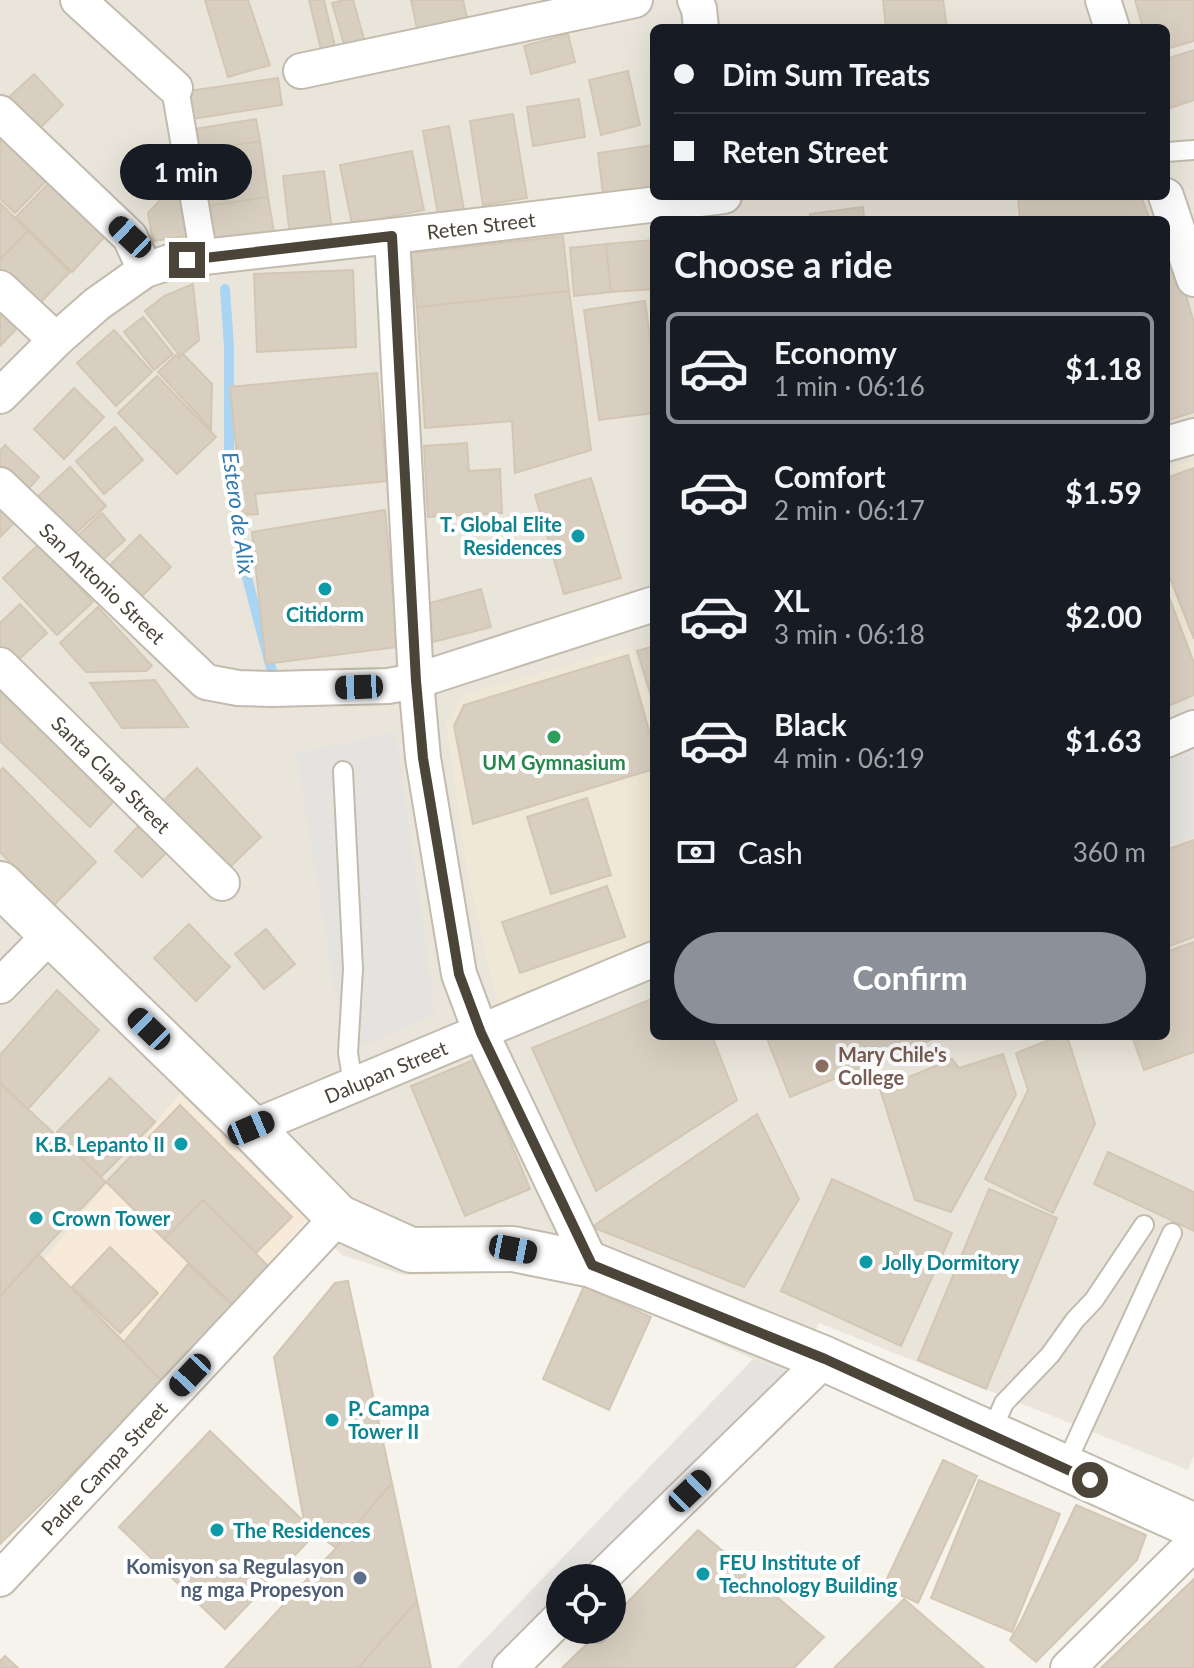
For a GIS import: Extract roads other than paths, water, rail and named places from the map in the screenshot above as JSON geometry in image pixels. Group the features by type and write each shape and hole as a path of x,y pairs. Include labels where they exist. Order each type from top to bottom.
{"street":[{"path":"78,0 175,88 204,257"},
{"path":"301,71 635,0"},
{"path":"695,0 701,24"},
{"path":"1103,0 1111,24"},
{"path":"0,113 130,237 145,270 97,304 0,396"},
{"name":"Reten Street","path":"145,270 170,262 204,257 689,200"},
{"path":"1167,200 1194,279"},
{"path":"392,236 416,681 423,758 459,974 481,1033 592,1265"},
{"path":"0,288 56,340"},
{"path":"1170,443 1194,436"},
{"name":"San Antonio Street","path":"0,485 206,682 238,688 272,689 388,686 416,681"},
{"path":"416,681 650,605"},
{"name":"Santa Clara Street","path":"0,665 222,883"},
{"path":"1170,738 1194,728"},
{"path":"0,884 338,1217 411,1250 513,1249 592,1265 825,1359 1194,1526"},
{"path":"0,986 51,934"},
{"name":"Dalupan Street","path":"251,1128 650,961"},
{"name":"Padre Campa Street","path":"0,1579 338,1217"},
{"path":"615,1564 825,1359"},
{"path":"1068,1668 1194,1543"},
{"path":"510,1668 546,1632"}],"lane":[{"path":"1170,152 1194,150"},
{"path":"343,771 353,969 348,1053 353,1084"},
{"path":"990,1435 1004,1403 1050,1355 1094,1300 1144,1225"},
{"path":"1064,1468 1172,1233"}],"waterway":[{"name":"Estero de Alix","path":"225,289 229,347 229,474 245,570 275,683"}],"place":[{"name":"T. Global Elite Residences","path":"578,536"},
{"name":"Citidorm","path":"325,589"},
{"name":"UM Gymnasium","path":"554,737"},
{"name":"Mary Chile's College","path":"822,1066"},
{"name":"K.B. Lepanto II","path":"181,1144"},
{"name":"Crown Tower","path":"36,1218"},
{"name":"Jolly Dormitory","path":"866,1262"},
{"name":"P. Campa Tower II","path":"332,1420"},
{"name":"The Residences","path":"217,1530"},
{"name":"FEU Institute of Technology Building","path":"703,1574"},
{"name":"Komisyon sa Regulasyon ng mga Propesyon","path":"360,1578"}]}
